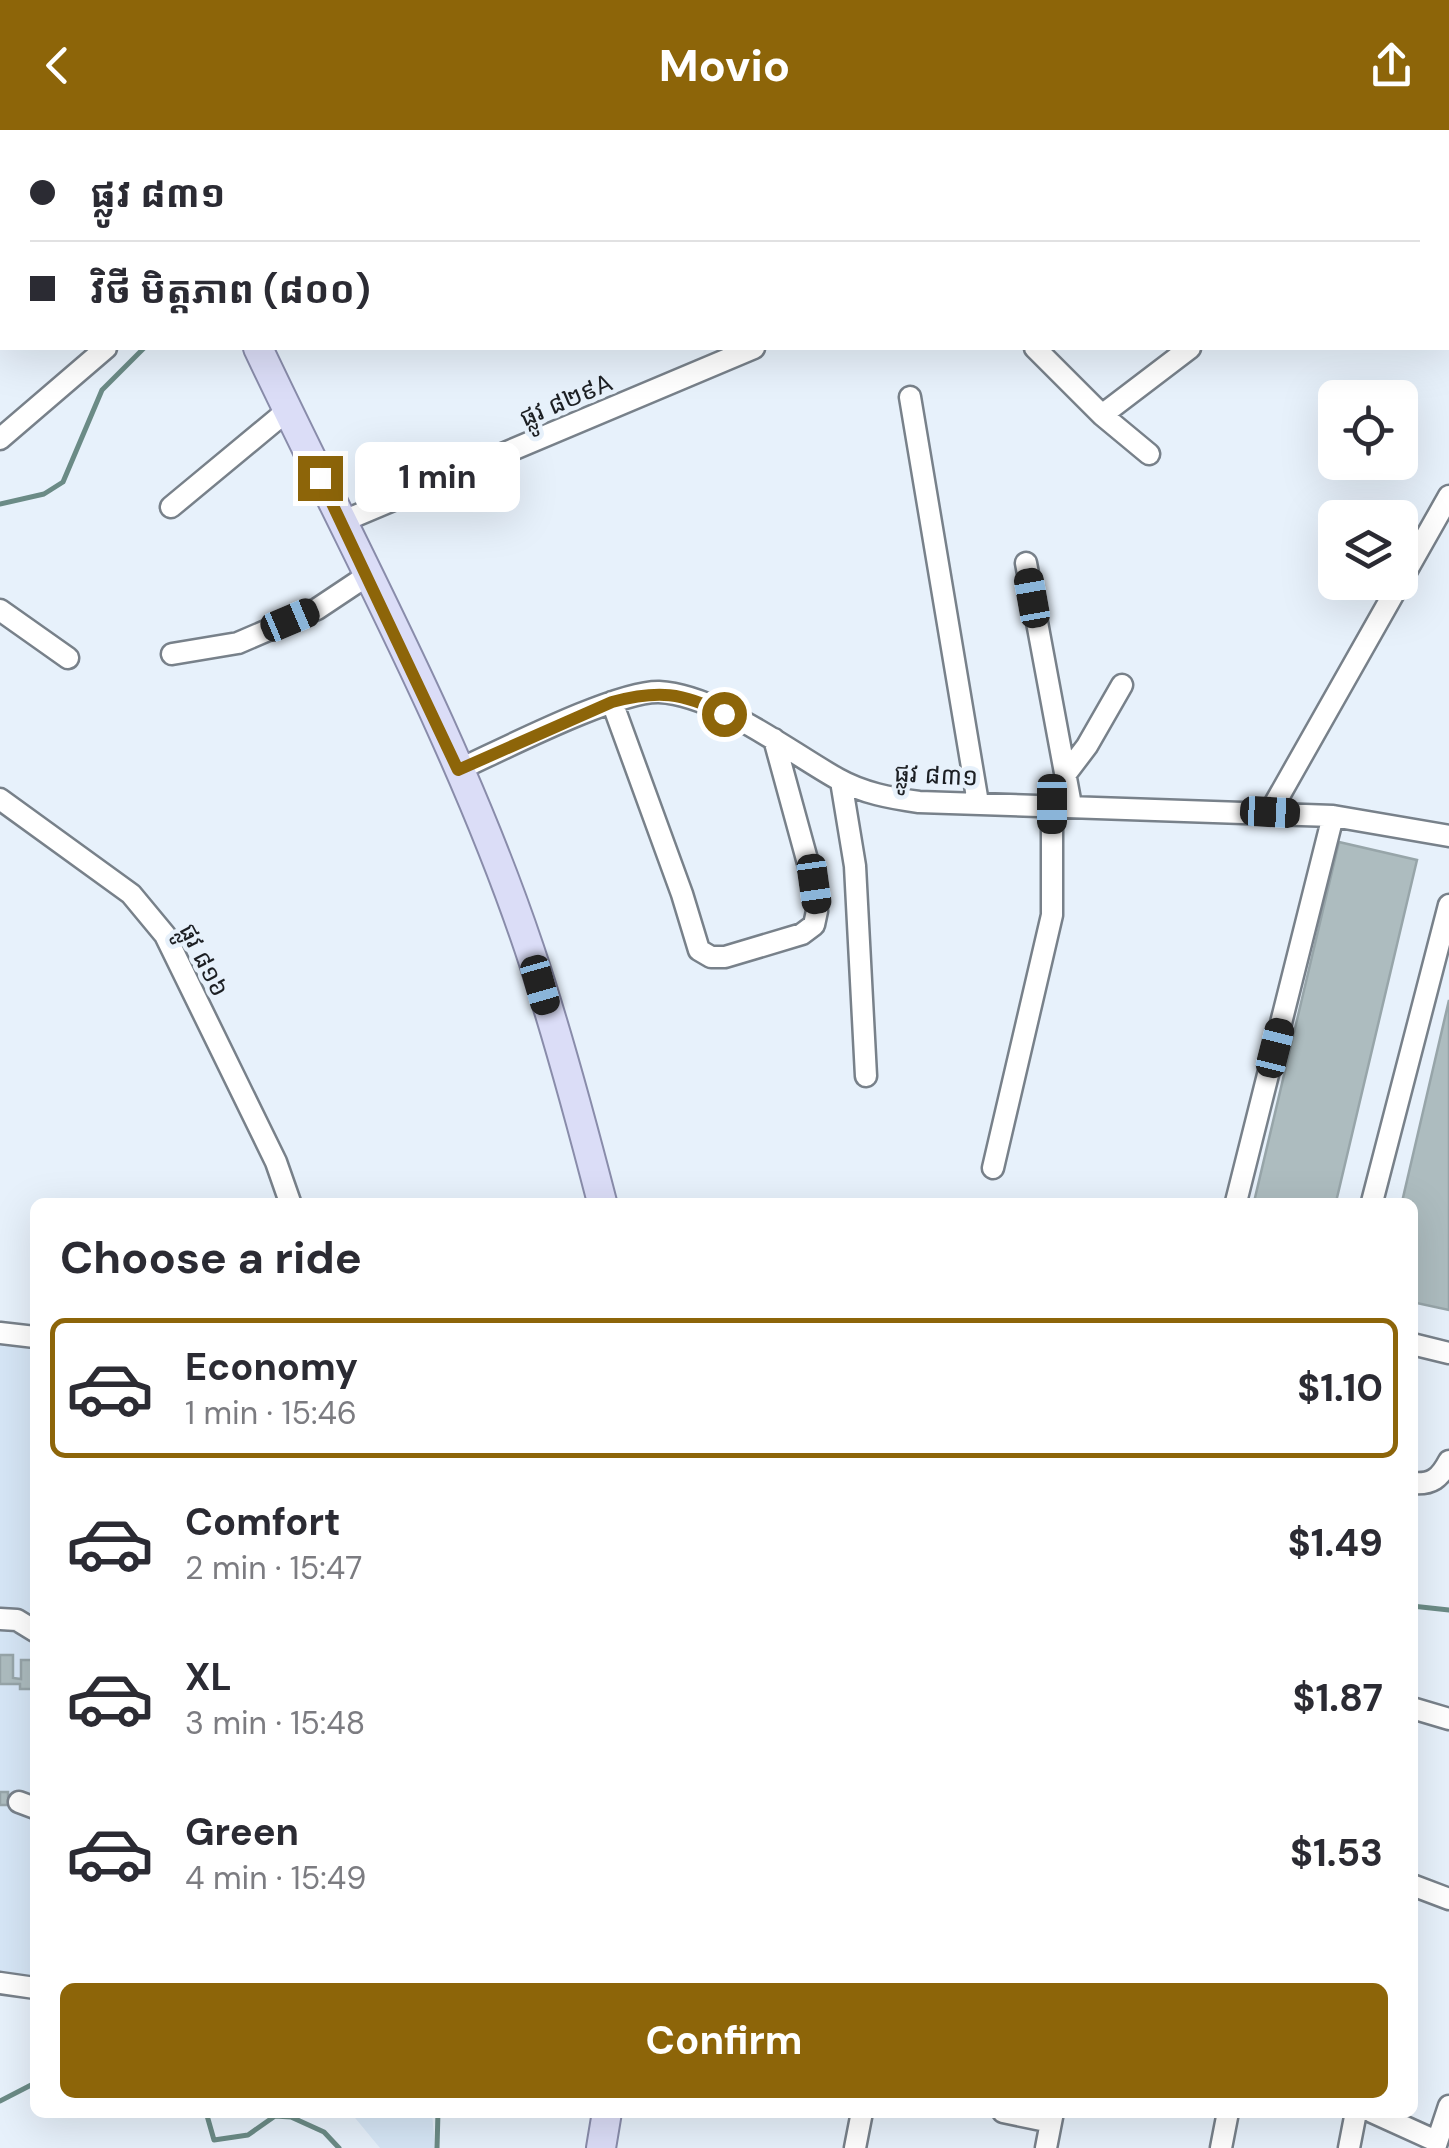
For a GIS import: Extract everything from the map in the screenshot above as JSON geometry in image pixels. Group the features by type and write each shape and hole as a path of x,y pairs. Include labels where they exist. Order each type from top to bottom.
{"main road":[{"path":"259,350 458,770 529,947 601,1198"},
{"path":"601,2148 606,2118"}],"street":[{"path":"0,439 104,350"},
{"name":"ផ្លូវ ៨២៩A","path":"341,522 749,350"},
{"path":"1037,350 1102,415 1149,454"},
{"path":"1102,415 1187,350"},
{"path":"910,397 978,803"},
{"path":"171,506 288,410"},
{"path":"1270,812 1449,496"},
{"path":"993,1168 1052,916 1065,776 1026,563"},
{"path":"172,654 238,644 317,609 368,575"},
{"path":"0,610 68,658"},
{"path":"1065,776 1122,686"},
{"name":"ផ្លូវ ៨៣១","path":"458,770 612,702 658,692 698,700 774,739 841,780 881,796 919,802 1333,816 1449,836"},
{"path":"612,702 699,950 711,958 724,958 802,934 814,925 814,884 774,739"},
{"path":"841,780 856,883 866,1076"},
{"name":"ផ្លូវ ៨១៦","path":"0,799 132,894 165,935 276,1162 289,1198"},
{"path":"1237,1198 1333,816"},
{"path":"1373,1198 1449,905"},
{"path":"0,1333 30,1336"},
{"path":"1418,1345 1449,1353"},
{"path":"1418,1483 1440,1477 1449,1461"},
{"path":"0,1619 17,1620 30,1628"},
{"path":"1418,1710 1449,1719"},
{"path":"1418,1887 1449,1899"},
{"path":"0,1984 30,1987"},
{"path":"1384,2118 1436,2145 1449,2106"},
{"path":"855,2148 861,2118"},
{"path":"1046,2148 1052,2118"},
{"path":"1222,2148 1227,2118"},
{"path":"1349,2148 1355,2118"}],"shaded area":[{"path":"0,1342 30,1345 30,1982 0,1978"},
{"path":"355,2118 432,2118 435,2148 380,2148"}],"building":[{"path":"1339,842 1417,860 1337,1198 1255,1198"},
{"path":"1449,1000 1449,1310 1418,1303 1418,1198 1403,1198"},
{"path":"0,1655 13,1655 13,1678 21,1679 21,1660 30,1660 30,1689 20,1689 20,1684 0,1684"},
{"path":"0,1792 8,1792 8,1805 0,1805"}],"waterway":[{"path":"0,504 44,494 63,482 102,390 142,350"},
{"path":"1418,1607 1449,1610"},
{"path":"0,2101 30,2086"},
{"path":"208,2118 214,2140 248,2135 272,2118"},
{"path":"293,2118 324,2132 339,2148"},
{"path":"437,2148 438,2118"}],"route":[{"path":"320,478 458,770 633,696 658,692 698,700 724,714"}]}
